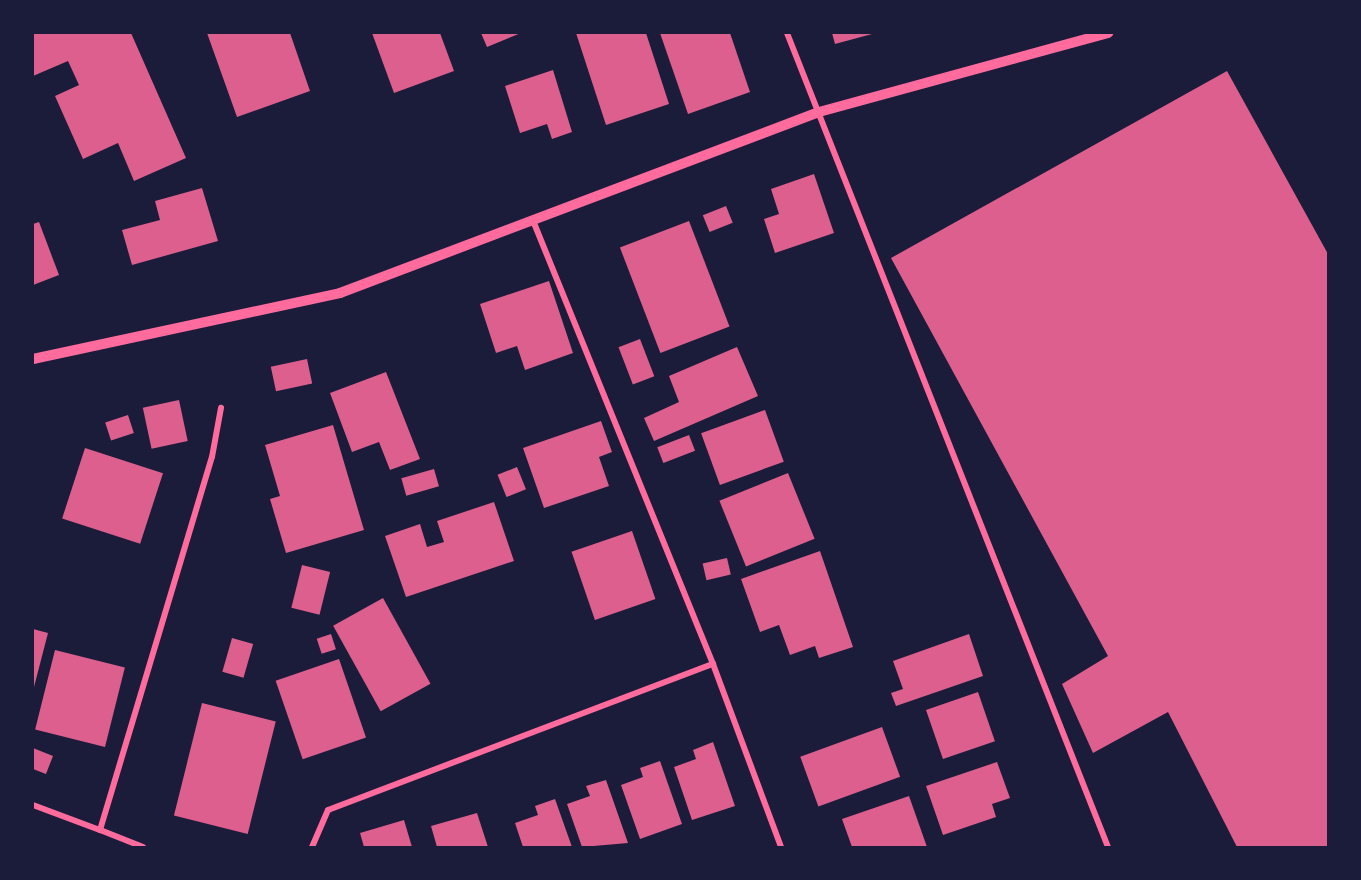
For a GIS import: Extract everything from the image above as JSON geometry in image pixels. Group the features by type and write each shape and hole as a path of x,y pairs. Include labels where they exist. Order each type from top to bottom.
{"street":[{"path":"787,33 1108,847"},
{"path":"33,359 340,293 534,223 819,112 1108,33"},
{"path":"534,223 713,664 781,847"},
{"path":"100,830 212,458 221,408"},
{"path":"312,847 328,810 713,664"},
{"path":"33,805 143,847"}],"building":[{"path":"33,33 131,33 186,158 134,181 118,143 83,159 55,96 79,85 68,61 33,76"},
{"path":"207,33 290,33 310,91 237,117"},
{"path":"372,33 440,33 454,71 394,93"},
{"path":"481,33 521,33 487,47"},
{"path":"576,33 646,33 669,104 606,125"},
{"path":"660,33 730,33 750,92 688,114"},
{"path":"832,33 872,33 872,34 835,44"},
{"path":"553,70 572,132 552,139 547,124 520,133 505,86"},
{"path":"1227,71 1328,254 1328,847 1237,847 1168,712 1093,753 1062,684 1108,656 891,258"},
{"path":"814,174 834,233 775,253 764,219 779,214 771,189"},
{"path":"202,188 218,241 132,265 122,230 160,220 155,201"},
{"path":"726,206 733,223 710,232 703,215"},
{"path":"689,221 729,326 660,353 620,248"},
{"path":"39,222 59,275 33,285 33,224"},
{"path":"549,281 573,353 525,370 517,346 496,353 480,304"},
{"path":"640,339 654,376 633,385 619,347"},
{"path":"737,347 758,396 654,441 644,418 679,402 669,376"},
{"path":"307,359 312,383 276,391 271,367"},
{"path":"386,372 420,459 390,470 379,442 352,452 330,393"},
{"path":"179,400 188,441 152,449 143,408"},
{"path":"765,410 784,462 720,485 701,433"},
{"path":"128,415 134,433 111,440 105,422"},
{"path":"601,421 612,452 599,457 609,486 544,508 523,448"},
{"path":"333,425 364,530 286,553 270,499 280,496 265,445"},
{"path":"689,435 695,451 663,463 657,447"},
{"path":"85,448 163,473 140,544 62,518"},
{"path":"517,467 526,489 507,497 498,475"},
{"path":"434,469 439,486 406,496 401,478"},
{"path":"788,473 815,539 746,567 719,501"},
{"path":"494,502 514,561 406,597 385,536 420,524 427,547 444,542 437,521"},
{"path":"632,531 655,599 595,620 571,552"},
{"path":"820,551 853,647 819,658 815,646 790,655 779,625 760,632 741,579"},
{"path":"727,558 731,575 706,580 703,564"},
{"path":"302,565 330,572 319,615 291,608"},
{"path":"383,598 431,684 381,711 333,626"},
{"path":"33,629 48,633 34,687 33,687"},
{"path":"331,634 336,649 322,654 317,639"},
{"path":"969,634 983,676 896,706 891,693 903,689 893,661"},
{"path":"232,638 253,644 244,678 222,672"},
{"path":"55,650 125,667 105,747 35,730"},
{"path":"339,659 366,737 303,759 276,681"},
{"path":"978,692 995,741 943,759 926,710"},
{"path":"202,703 276,721 248,834 174,816"},
{"path":"882,727 900,777 818,807 800,757"},
{"path":"713,742 735,806 692,820 674,767 696,759 693,750"},
{"path":"33,748 53,756 46,774 33,769"},
{"path":"660,761 682,824 640,839 621,785 643,777 640,768"},
{"path":"997,762 1010,798 992,804 996,817 943,835 926,786"},
{"path":"606,780 628,843 582,847 567,804 590,796 586,786"},
{"path":"909,796 927,847 852,847 842,819"},
{"path":"555,799 572,847 523,847 515,823 538,815 535,806"},
{"path":"477,813 488,847 437,847 431,826"},
{"path":"404,820 412,847 364,847 360,833"}]}
